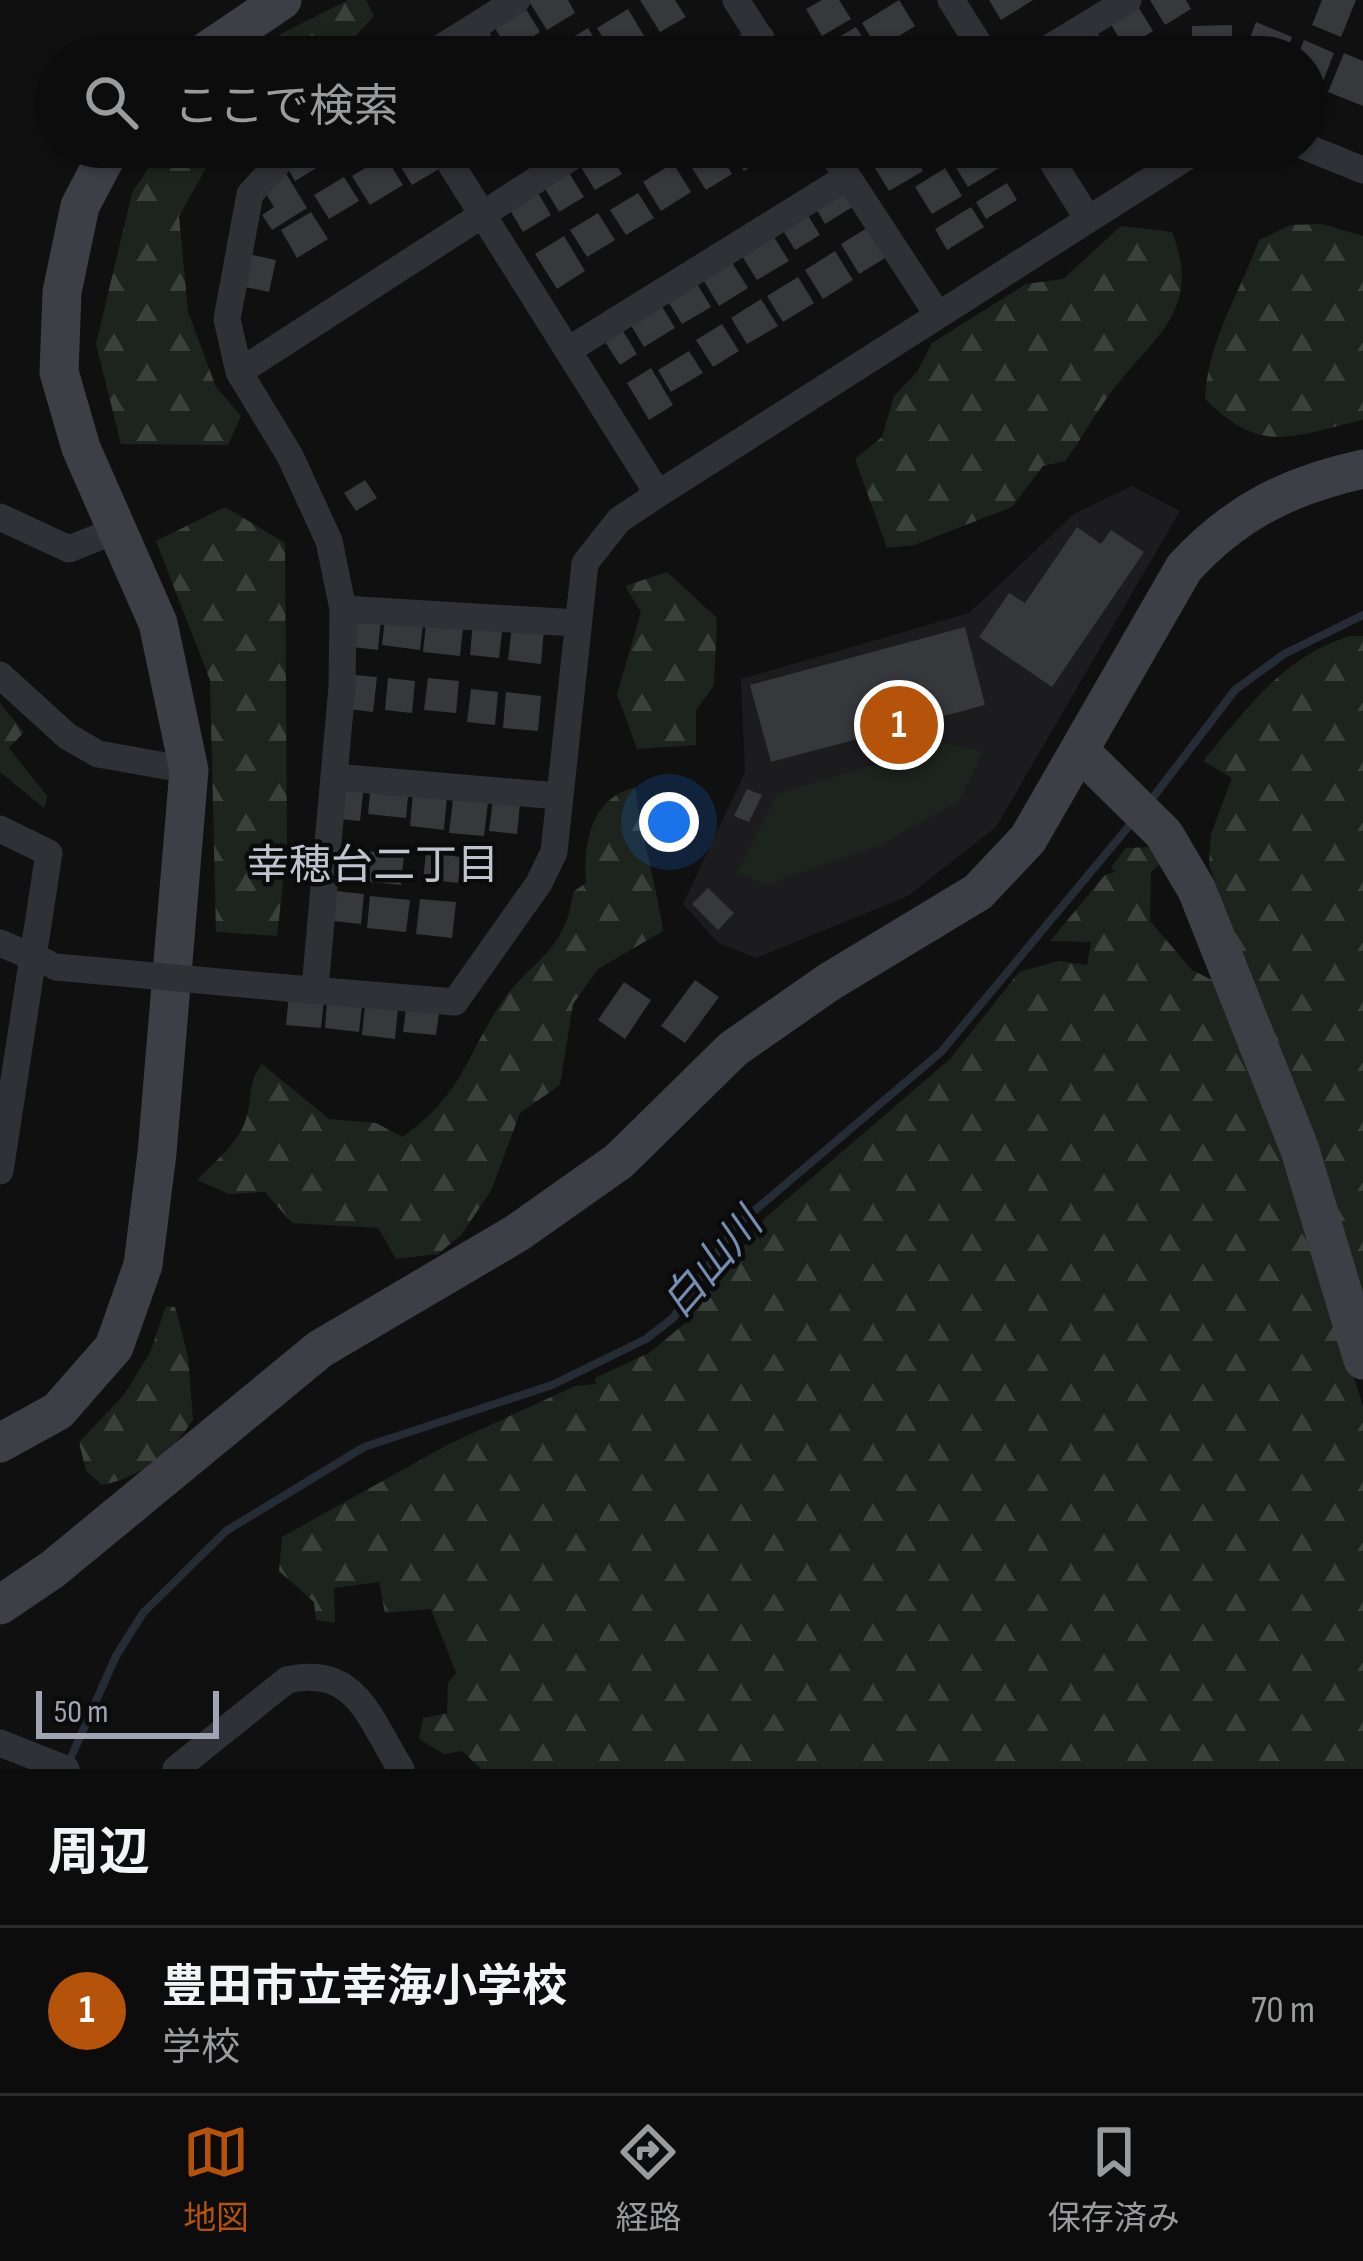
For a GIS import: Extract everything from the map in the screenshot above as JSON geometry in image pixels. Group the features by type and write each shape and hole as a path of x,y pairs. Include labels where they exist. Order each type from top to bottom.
{"street":[{"path":"229,36 282,0"},
{"path":"459,36 517,0"},
{"path":"736,0 759,36"},
{"path":"950,0 973,36"},
{"path":"1069,36 1128,0"},
{"path":"1327,155 1363,170"},
{"path":"0,1443 58,1412 86,1383 128,1318 143,1265 188,770 158,623 81,448 59,372 62,292 80,206 100,168"},
{"path":"273,168 250,194 234,260 227,319 239,372 290,456 329,541 343,609 334,777 301,988"},
{"path":"453,168 658,494"},
{"path":"239,372 553,168"},
{"path":"841,168 938,315"},
{"path":"1056,168 1088,219"},
{"path":"0,943 46,963 454,1002 539,883 554,852 585,563 619,520 1169,168"},
{"path":"570,350 847,177"},
{"path":"0,1605 71,1555 320,1349 517,1233 619,1161 734,1049 829,982 979,892 1028,839 1140,637 1184,568 1210,539 1296,486 1363,469"},
{"path":"0,517 69,549 114,531"},
{"path":"343,609 577,623"},
{"path":"0,675 67,736 98,754 188,770"},
{"path":"1080,751 1164,834 1197,890 1300,1150 1363,1360"},
{"path":"334,777 558,796"},
{"path":"0,829 49,853 46,963 0,1172"},
{"path":"176,1769 287,1680 306,1676 338,1679 355,1694 401,1769"},
{"path":"0,1743 54,1764"}],"shaded area":[{"path":"1132,486 1180,511 996,827 908,896 756,958 718,943 683,904 745,772 741,679 969,613 1074,514"}],"green space":[{"path":"348,0 366,0 374,16 355,36 277,36"},
{"path":"148,168 206,168 179,216 188,312 216,387 241,416 228,445 121,444 96,344 132,193"},
{"path":"1322,224 1363,236 1363,420 1296,435 1261,435 1225,417 1205,399 1212,357 1259,240 1291,225"},
{"path":"1121,226 1172,232 1182,282 1178,302 1158,337 1112,391 1065,461 1043,466 1012,507 914,545 887,548 855,459 882,437 894,396 917,372 932,343 1026,284 1063,279"},
{"path":"225,507 285,543 287,848 277,936 216,932 210,680 156,541"},
{"path":"667,572 717,618 714,685 696,710 696,745 637,749 617,694 641,612 625,586"},
{"path":"1350,636 1363,636 1363,1303 1314,1147 1209,865 1211,834 1232,778 1203,761 1285,671"},
{"path":"0,703 24,732 9,748 47,796 44,808 0,772"},
{"path":"944,743 983,752 959,801 880,845 766,885 737,873 777,794"},
{"path":"635,787 663,931 598,969 573,1004 560,1085 520,1113 491,1191 461,1235 438,1254 396,1259 378,1228 292,1223 265,1192 229,1194 197,1180 243,1128 252,1084 262,1064 329,1119 376,1123 403,1137 423,1121 459,1077 498,1008 563,930 573,892 586,883 586,852 599,812 608,801"},
{"path":"1157,847 1163,861 1151,872 1150,921 1192,970 1220,984 1284,1149 1363,1407 1363,1769 481,1769 462,1751 444,1754 419,1739 423,1718 447,1713 448,1683 456,1673 431,1609 385,1613 379,1582 334,1588 335,1623 316,1620 314,1602 279,1571 282,1537 449,1444 575,1386 596,1384 595,1378 649,1353 683,1325 766,1217 950,1059 1019,972 1058,961 1087,965 1091,942 1050,941 1105,875 1115,872 1111,867 1126,848"},
{"path":"166,1306 175,1307 188,1356 193,1420 154,1462 102,1485 86,1471 79,1442 123,1396 150,1353"}],"building":[{"path":"528,0 568,0 575,13 547,30"},
{"path":"640,0 675,0 686,17 660,32"},
{"path":"822,0 839,0 851,19 822,36 806,9"},
{"path":"899,0 915,26 899,36 870,36 862,23"},
{"path":"989,0 1033,0 1001,20"},
{"path":"1134,0 1153,31 1145,36 1118,36 1106,16"},
{"path":"1150,0 1186,0 1191,9 1165,25"},
{"path":"1322,0 1356,0 1341,37 1312,25"},
{"path":"521,1 540,32 500,36 490,20"},
{"path":"628,9 644,36 602,36 597,28"},
{"path":"1256,22 1290,36 1251,36"},
{"path":"1232,25 1232,36 1192,36 1192,26"},
{"path":"856,27 862,36 840,36"},
{"path":"1344,53 1363,61 1363,106 1328,92"},
{"path":"283,168 307,208 272,230 262,215 274,207 258,181"},
{"path":"288,168 316,168 295,181"},
{"path":"365,168 392,168 403,185 370,205 352,176"},
{"path":"401,168 441,168 412,185"},
{"path":"566,168 584,197 559,212 540,180"},
{"path":"581,168 618,168 622,174 595,190"},
{"path":"665,168 676,168 691,192 661,211 643,182"},
{"path":"692,168 728,168 732,174 706,190"},
{"path":"875,168 921,168 923,171 889,191"},
{"path":"945,168 962,196 932,214 915,187"},
{"path":"956,168 999,168 968,187"},
{"path":"344,177 359,201 329,219 314,195"},
{"path":"840,183 854,206 825,224 811,200"},
{"path":"1007,183 1017,200 986,219 976,202"},
{"path":"535,188 551,215 523,232 507,205"},
{"path":"638,193 654,218 626,235 610,210"},
{"path":"971,207 984,227 947,250 935,229"},
{"path":"804,209 820,235 795,250 779,224"},
{"path":"311,212 328,239 297,258 281,230"},
{"path":"598,213 615,240 587,257 570,230"},
{"path":"872,225 890,255 859,274 841,244"},
{"path":"772,234 789,261 757,280 740,253"},
{"path":"564,236 585,271 557,289 535,254"},
{"path":"835,251 853,280 823,299 805,270"},
{"path":"243,253 276,260 269,292 236,285"},
{"path":"729,258 748,288 719,306 701,276"},
{"path":"798,277 814,303 783,322 767,296"},
{"path":"696,282 711,307 682,324 667,300"},
{"path":"761,299 778,326 747,344 731,318"},
{"path":"660,303 675,328 644,347 629,322"},
{"path":"618,323 637,354 620,365 600,334"},
{"path":"722,324 739,351 713,367 696,340"},
{"path":"689,351 703,373 671,392 658,370"},
{"path":"651,368 673,405 649,420 627,383"},
{"path":"365,480 377,498 356,511 344,493"},
{"path":"1077,527 1101,544 1111,530 1144,552 1052,687 979,637 1009,593 1025,603"},
{"path":"348,614 381,618 378,650 344,646"},
{"path":"385,618 423,623 420,650 382,645"},
{"path":"473,621 503,624 499,658 470,655"},
{"path":"426,624 463,628 460,656 423,652"},
{"path":"512,626 544,629 541,664 508,660"},
{"path":"965,627 985,705 771,762 750,685"},
{"path":"344,674 377,677 373,712 341,708"},
{"path":"388,678 415,681 412,713 385,710"},
{"path":"428,678 459,681 456,713 424,710"},
{"path":"471,689 498,692 495,725 467,722"},
{"path":"506,692 541,696 538,731 503,728"},
{"path":"335,780 364,784 360,821 331,818"},
{"path":"371,782 409,786 406,818 368,814"},
{"path":"747,789 762,795 749,822 734,816"},
{"path":"494,791 521,794 517,834 489,831"},
{"path":"413,793 447,796 444,830 410,826"},
{"path":"453,799 488,802 484,836 449,833"},
{"path":"365,851 404,855 401,885 362,881"},
{"path":"426,853 461,857 458,883 423,879"},
{"path":"708,888 734,913 718,930 692,904"},
{"path":"326,890 364,894 361,924 323,920"},
{"path":"370,896 410,900 406,932 367,928"},
{"path":"420,899 456,902 452,938 416,934"},
{"path":"695,980 719,997 685,1043 661,1026"},
{"path":"624,982 651,1000 625,1039 598,1020"},
{"path":"289,995 324,999 321,1028 286,1025"},
{"path":"327,1001 362,1005 359,1032 325,1028"},
{"path":"365,1005 398,1008 395,1039 362,1035"},
{"path":"406,1009 439,1013 436,1035 403,1032"}],"waterway":[{"name":"白山川","path":"1148,804 1235,690 1284,654 1363,615"},
{"name":"白山川","path":"68,1764 116,1656 143,1613 226,1531 364,1447 552,1385 646,1339 673,1318 734,1228 941,1052 1134,820"}],"place":[{"name":"豊田市立幸海小学校","path":"899,725"}],"district":[{"name":"幸穂台二丁目","path":"373,866"}]}
